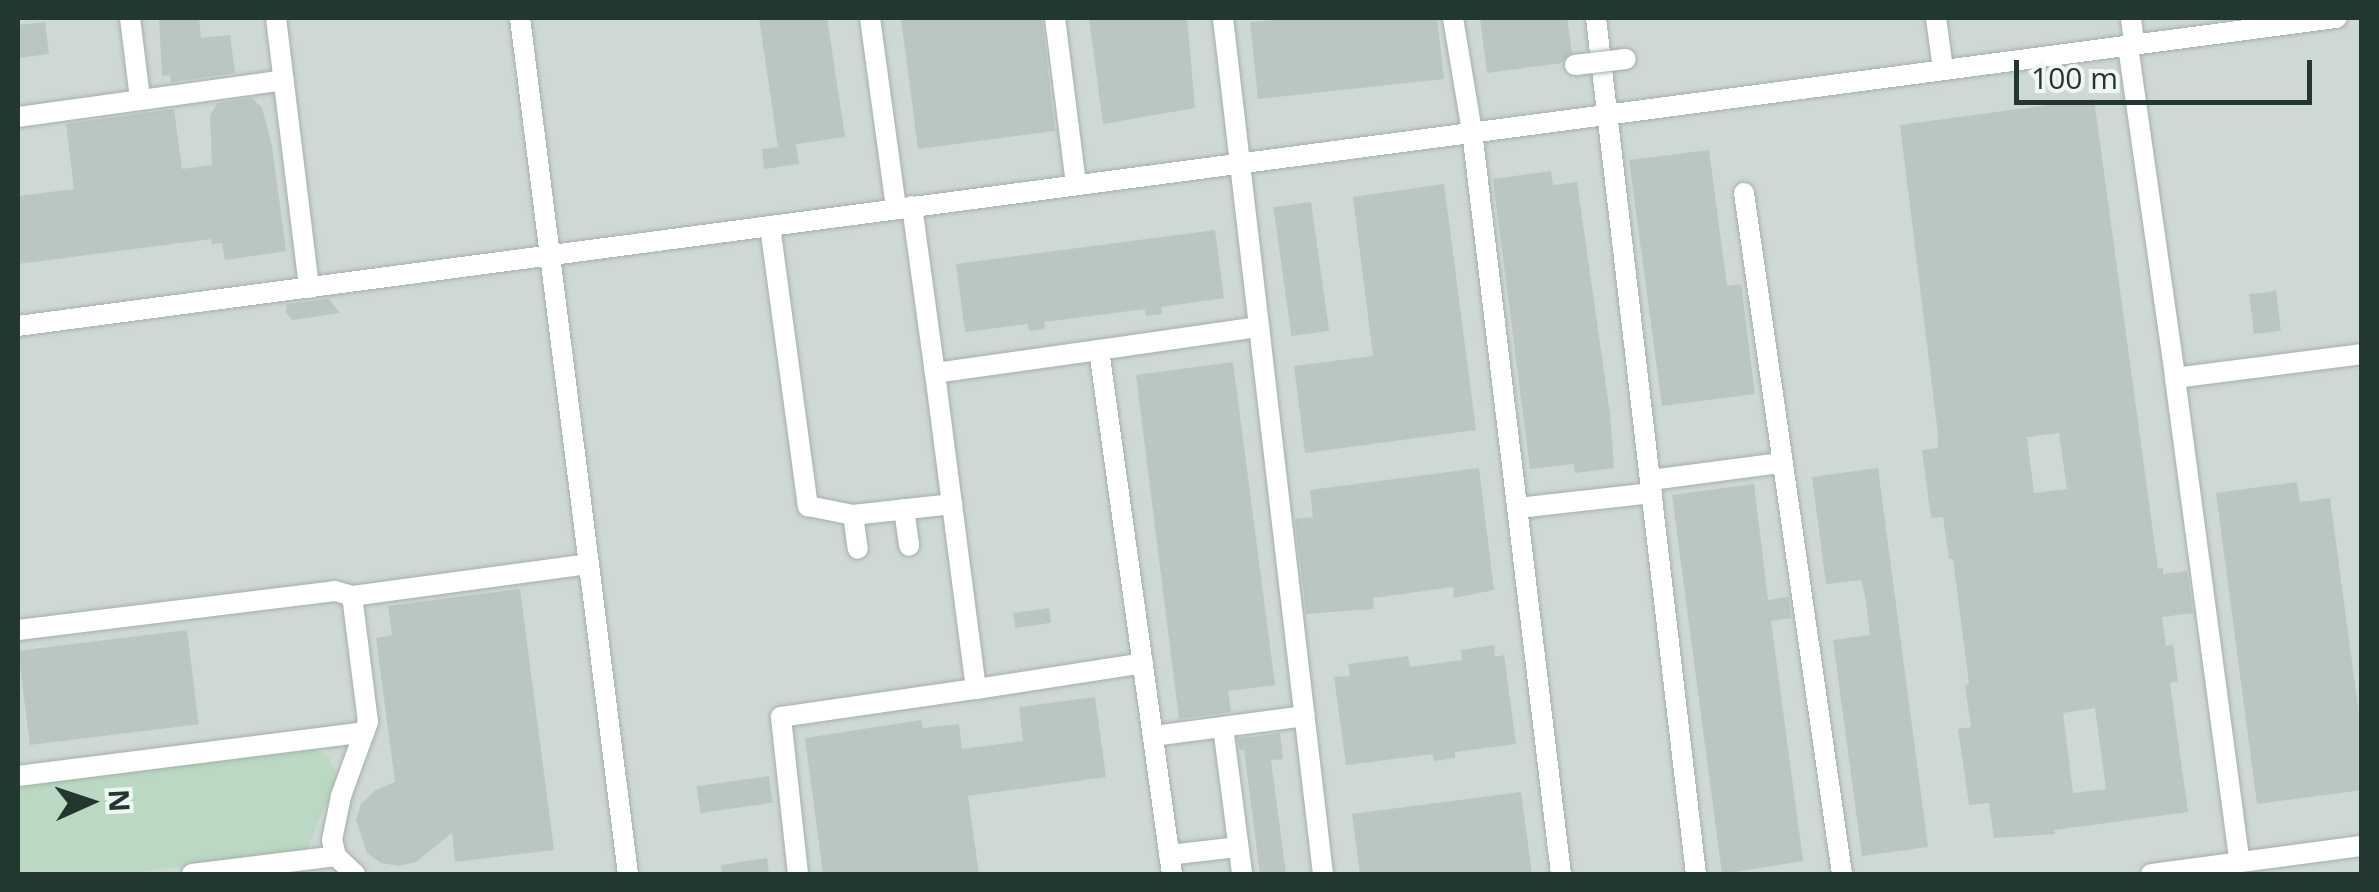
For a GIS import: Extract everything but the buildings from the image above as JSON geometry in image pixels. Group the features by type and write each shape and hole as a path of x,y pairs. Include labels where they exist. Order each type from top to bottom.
{"lane":[{"path":"130,18 140,98"},
{"path":"276,18 309,288"},
{"path":"520,18 628,874"},
{"path":"870,18 935,373 976,689"},
{"path":"1055,18 1076,185"},
{"path":"1233,18 1223,18 1324,874"},
{"path":"1453,18 1472,131 1561,874"},
{"path":"1596,18 1696,874"},
{"path":"1936,18 1943,69"},
{"path":"2131,18 2131,45 2240,862"},
{"path":"18,326 2337,18"},
{"path":"1574,65 1626,59"},
{"path":"18,117 284,80"},
{"path":"1744,193 1842,874"},
{"path":"770,226 808,506 853,515 952,504"},
{"path":"935,373 1260,327"},
{"path":"1099,350 1171,865 1238,847"},
{"path":"2175,378 2362,354"},
{"path":"1518,508 1781,463"},
{"path":"904,510 909,546"},
{"path":"853,515 858,549"},
{"path":"18,630 335,591 352,596 589,564"},
{"path":"352,596 368,722 341,796 332,840 336,856 355,874"},
{"path":"798,874 781,717 1143,663"},
{"path":"1153,736 1305,716"},
{"path":"1223,727 1242,874"},
{"path":"18,776 364,732"},
{"path":"2150,874 2362,846"},
{"path":"192,874 336,856"}],"shaded area":[{"path":"18,18 2361,18 2361,874 18,874"}],"green space":[{"path":"307,747 329,757 337,778 306,851 120,874 18,874 18,785"}]}
